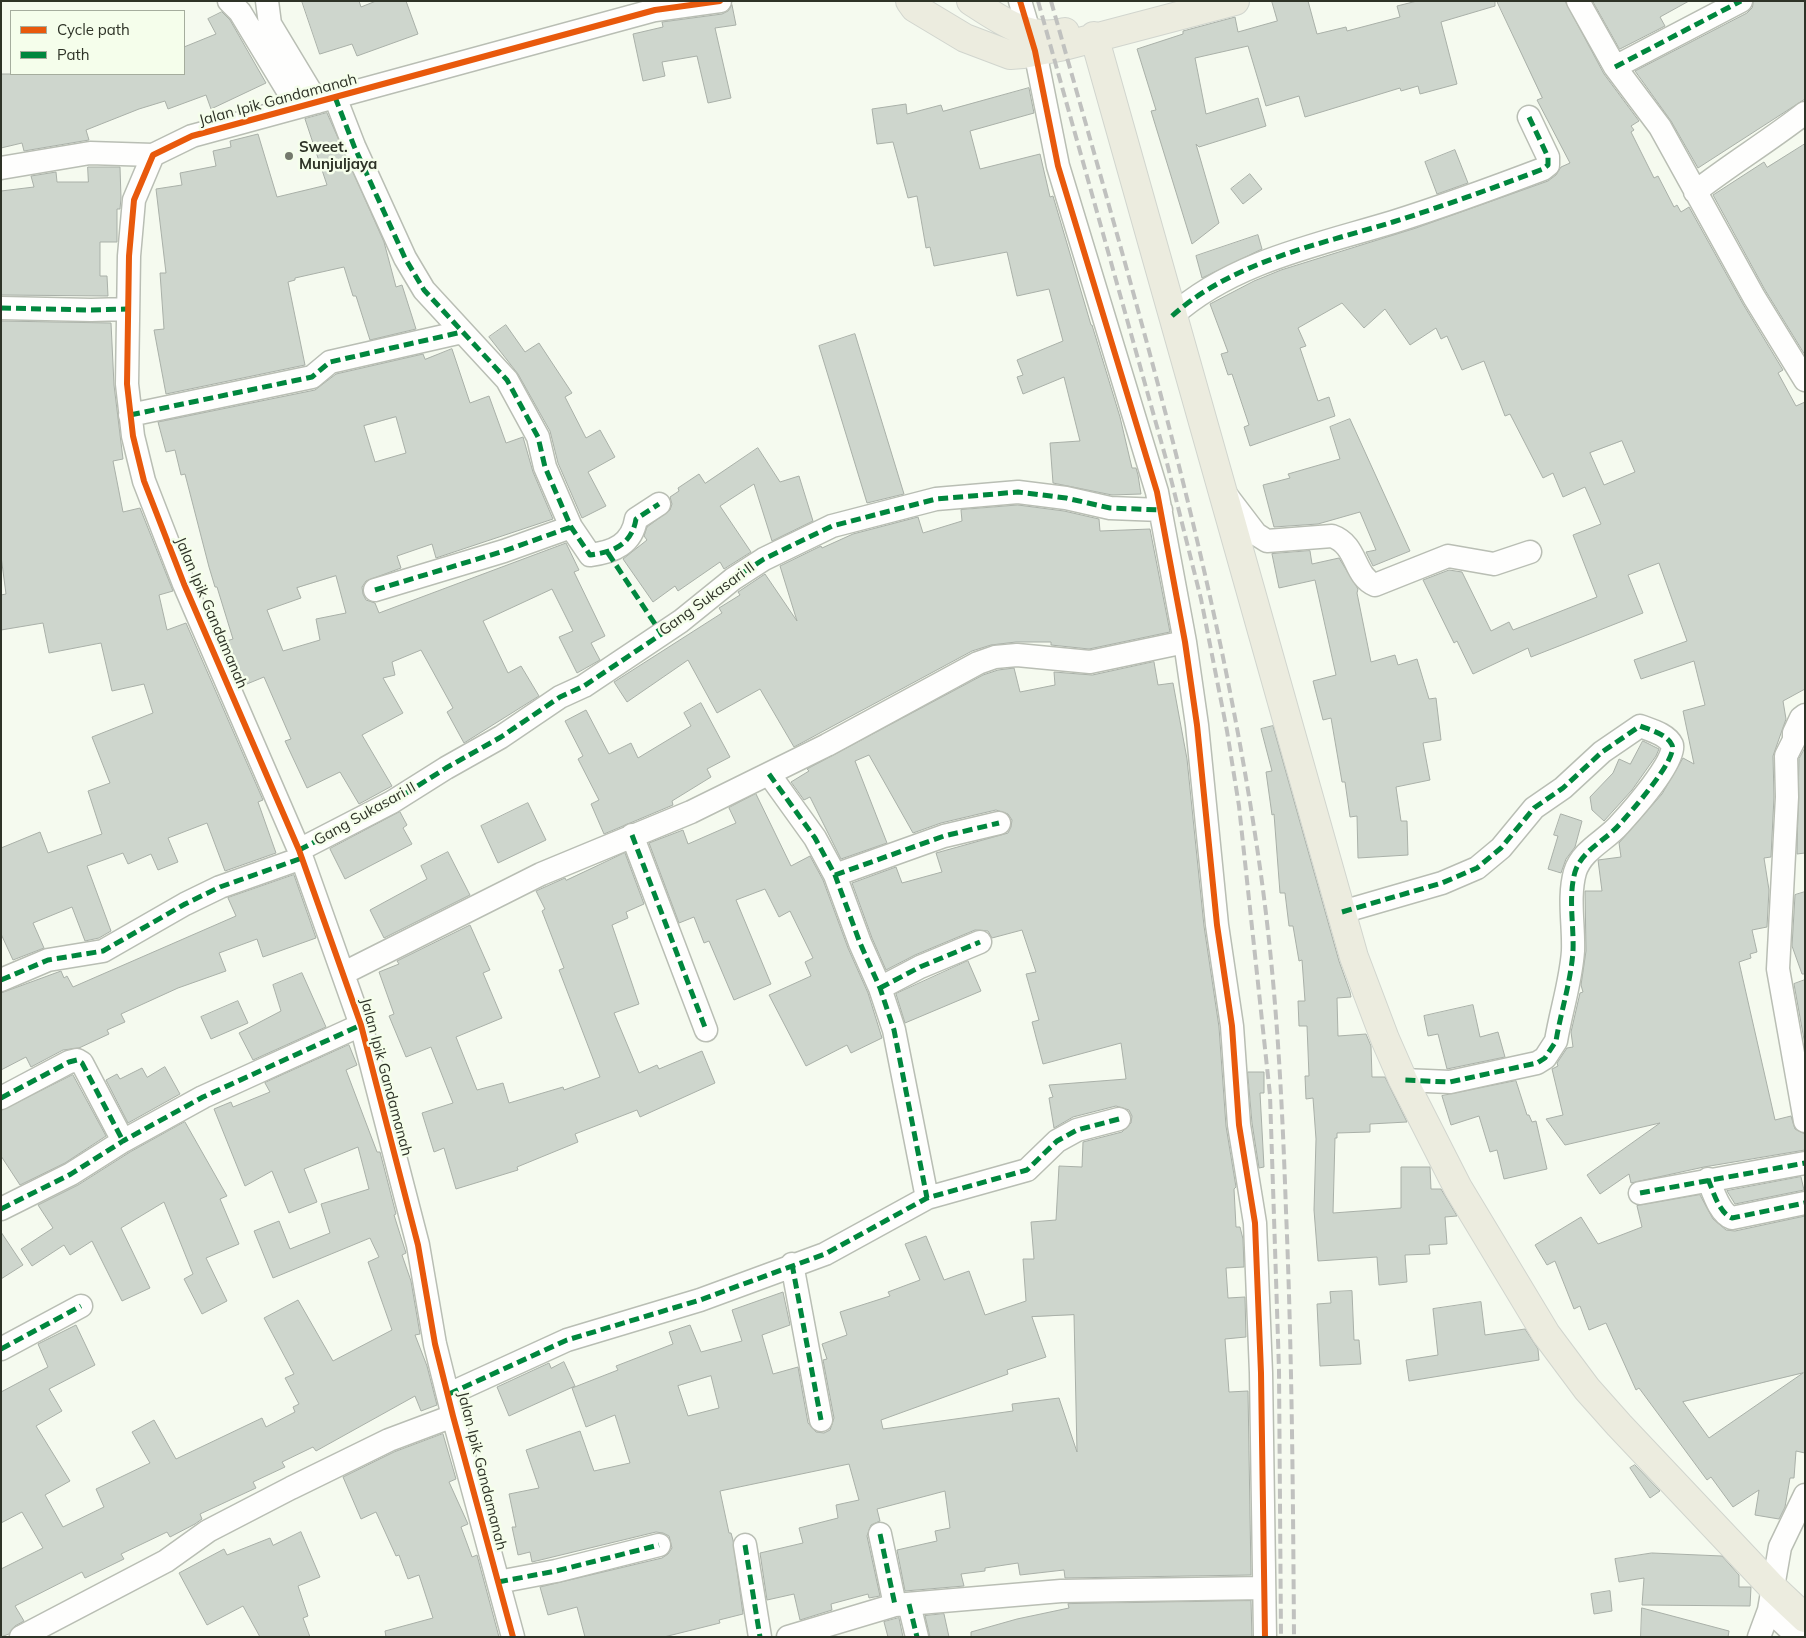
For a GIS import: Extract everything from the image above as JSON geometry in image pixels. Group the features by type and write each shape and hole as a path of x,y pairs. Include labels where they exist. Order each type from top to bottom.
{"main road":[{"path":"910,1 915,8 965,38 1010,55 1023,54 1032,42 1048,36 1188,1"},
{"path":"972,1 1032,42 1064,46 1094,36 1235,1"},
{"path":"1094,36 1219,485 1342,912 1367,993 1403,1080 1458,1188 1551,1340 1587,1389 1618,1425 1789,1606"}],"street":[{"path":"229,1 354,146 405,258 424,290 507,380 538,437 545,467 571,527 590,555 608,553 618,547 634,532 636,519 659,504"},
{"path":"267,1 270,24 316,102"},
{"name":"Jalan Ipik Gandamanah","path":"513,1637 435,1344 418,1245 361,1025 344,972 301,854 184,584 144,481 130,415 127,384 127,309 134,200 153,155 192,136 655,10 720,1"},
{"path":"1020,1 1032,42 1058,166 1096,295 1133,409 1161,510 1185,642 1197,725 1217,925 1232,1026 1239,1125 1255,1223 1261,1373 1264,1637"},
{"path":"1578,1 1615,67 1660,127 1695,192 1805,380"},
{"path":"1615,67 1741,1"},
{"path":"1695,192 1723,170 1765,144 1805,113"},
{"path":"1172,316 1190,300 1284,253 1424,212 1543,169 1548,165 1548,157 1529,117"},
{"path":"1,168 90,153 153,155"},
{"path":"1,308 127,309"},
{"path":"130,415 312,377 330,362 462,332"},
{"path":"1219,485 1256,534 1267,541 1332,536 1341,539 1348,546 1365,580 1375,585 1448,556 1494,564 1530,552"},
{"name":"Gang Sukasari II","path":"1,980 48,960 103,951 185,904 220,887 301,854 501,737 560,697 584,686 681,621 732,579 764,559 832,526 936,499 1018,492 1066,498 1110,508 1161,510"},
{"path":"376,590 571,527"},
{"path":"344,972 541,874 691,812 769,774 827,745 978,663 996,657 1017,655 1090,662 1185,642"},
{"path":"1805,715 1797,725 1786,756 1786,807 1778,969 1805,1121"},
{"path":"1342,912 1442,883 1477,868 1501,848 1534,808 1563,788 1602,752 1640,726 1659,734 1671,742 1673,749 1671,758 1662,771 1618,826 1579,862 1573,887 1573,952 1556,1040 1549,1053 1537,1063 1450,1082 1403,1080"},
{"path":"769,774 815,838 835,875 860,943 880,988 894,1030 928,1198"},
{"path":"835,875 944,836 999,823"},
{"path":"632,835 706,1030"},
{"path":"880,988 980,942"},
{"path":"1,1209 71,1174 123,1141 203,1097 361,1025"},
{"path":"1,1098 76,1060 82,1063 123,1141"},
{"path":"449,1394 567,1340 700,1300 792,1264 825,1254 928,1198 1027,1170 1057,1141 1076,1130 1119,1119"},
{"path":"1640,1193 1708,1179 1805,1163"},
{"path":"1708,1179 1721,1207 1732,1218 1805,1203"},
{"path":"792,1264 821,1420"},
{"path":"1,1349 81,1306"},
{"path":"22,1637 166,1561 208,1531 291,1488 389,1440 453,1416"},
{"path":"1798,1637 1789,1606 1780,1547 1805,1495"},
{"path":"880,1534 902,1604 917,1637"},
{"path":"498,1582 556,1571 659,1545"},
{"path":"745,1545 760,1637"},
{"path":"788,1637 902,1604 1060,1591 1264,1588"},
{"path":"1759,1637 1789,1606"}],"building":[{"path":"302,1 359,1 361,7 376,1 406,1 418,34 357,56 352,44 320,54"},
{"path":"1272,1 1308,1 1317,34 1346,27 1347,31 1400,17 1397,6 1417,1 1495,1 1495,6 1441,22 1457,84 1420,94 1418,86 1401,91 1400,88 1305,117 1299,96 1266,106 1248,46 1195,58 1206,114 1258,98 1266,126 1199,147 1196,144 1219,223 1192,244 1151,111 1156,110 1137,49 1183,34 1183,31 1235,17 1238,32 1277,21"},
{"path":"1497,1 1565,1 1604,74 1639,121 1631,126 1634,130 1631,132 1654,178 1658,176 1674,207 1677,205 1681,212 1689,207 1743,304 1783,370 1778,373 1796,406 1805,402 1805,689 1783,701 1786,719 1773,756 1774,797 1771,857 1764,858 1769,890 1767,927 1752,930 1757,952 1750,954 1751,958 1739,962 1775,1120 1791,1116 1795,1129 1805,1134 1805,1150 1704,1167 1631,1183 1629,1174 1600,1194 1587,1175 1660,1123 1565,1145 1546,1119 1563,1115 1552,1069 1558,1066 1557,1063 1567,1048 1573,1047 1571,1032 1580,993 1583,992 1581,985 1586,951 1585,891 1602,891 1598,860 1621,857 1619,843 1662,794 1683,758 1694,764 1683,711 1705,705 1694,661 1641,679 1634,660 1687,641 1659,563 1628,575 1643,613 1531,657 1528,648 1473,674 1457,641 1454,643 1423,580 1449,570 1462,572 1491,631 1509,622 1513,630 1597,597 1573,535 1601,524 1585,487 1563,497 1553,473 1543,478 1510,414 1505,416 1484,361 1462,370 1447,336 1441,339 1436,328 1410,345 1385,309 1364,328 1342,303 1298,328 1306,346 1300,348 1318,401 1329,397 1335,416 1250,446 1244,427 1249,425 1232,374 1228,375 1221,354 1228,352 1210,304 1254,281 1281,270 1416,228 1548,181 1556,175 1561,167 1570,163 1537,100 1542,98","holes":["1622,441 1635,472 1604,485 1590,453"]},
{"path":"1593,1 1689,1 1660,17 1665,26 1620,49"},
{"path":"1754,1 1805,1 1805,99 1698,168 1671,121 1635,71 1747,13 1752,8"},
{"path":"732,5 736,25 715,28 731,98 708,103 697,56 662,62 665,76 643,81 633,34 663,27 662,22 722,14 728,11"},
{"path":"222,12 230,20 266,83 211,109 206,95 168,109 165,101 139,109 86,130 89,140 24,151 22,143 1,148 1,74 185,75 185,47 216,34 208,19"},
{"path":"1029,88 1034,113 970,131 980,169 1040,154 1050,197 1053,196 1120,417 1132,468 1136,468 1141,494 1112,495 1053,483 1050,443 1080,441 1064,377 1023,394 1017,377 1023,375 1017,360 1063,341 1049,289 1017,296 1007,252 934,266 930,247 926,248 917,196 908,198 893,142 877,144 872,109 906,104 907,114 941,105 943,111"},
{"path":"327,113 384,242 396,287 402,285 416,329 370,340 356,296 353,296 344,267 295,278 295,280 288,282 305,365 166,394 154,330 164,329 160,273 166,273 156,189 182,185 180,173 216,166 213,151 231,147 230,141 258,134 277,197 327,185 305,119"},
{"path":"1805,144 1805,355 1765,290 1713,195 1764,162 1767,167"},
{"path":"1455,150 1468,183 1437,194 1425,162"},
{"path":"88,167 120,167 121,198 120,209 117,209 117,242 100,242 100,276 107,276 108,296 1,295 1,191 34,187 31,176 56,172 57,182 88,182"},
{"path":"1250,174 1262,189 1243,204 1231,189"},
{"path":"1258,235 1262,249 1202,278 1196,256"},
{"path":"1,321 111,323 114,385 123,459 113,461 123,512 140,508 173,591 159,595 167,630 186,623 263,800 258,802 276,853 225,871 207,823 168,838 178,862 158,870 151,854 128,864 123,853 87,866 111,931 99,938 85,941 72,907 33,923 44,948 13,960 1,934 1,848 40,832 48,853 102,834 88,791 110,783 92,737 153,713 144,684 112,691 101,643 49,653 43,623 1,630 1,595 6,594 1,556"},
{"path":"506,325 525,352 539,343 572,393 565,397 586,438 600,430 615,457 588,472 606,506 582,518 558,463 550,431 518,374 489,337"},
{"path":"855,334 904,494 867,503 819,346"},
{"path":"452,349 470,403 489,396 506,443 523,437 533,472 553,519 436,558 432,544 397,556 401,568 366,581 362,587 366,600 375,603 379,613 566,543 579,570 574,572 605,636 591,643 600,660 577,673 559,637 573,631 552,589 483,621 508,673 521,666 539,696 464,743 447,712 453,708 421,650 392,662 395,675 383,678 403,713 362,735 392,786 359,804 340,772 307,788 285,741 291,739 264,677 242,686 223,642 233,639 209,567 185,474 181,475 175,450 166,452 158,422 315,390 336,374 423,354 425,359","holes":["396,417 406,453 375,462 364,426","336,576 346,613 316,619 320,640 283,651 267,610 301,598 297,588"]},
{"path":"1350,419 1410,551 1373,566 1366,552 1376,550 1360,512 1318,524 1274,527 1263,485 1290,478 1288,474 1340,459 1330,427"},
{"path":"758,448 780,482 799,476 813,521 772,541 754,484 720,506 751,552 724,569 720,562 678,591 675,586 653,602 623,559 647,540 644,536 647,527 670,510 672,504 670,497 679,491 678,488 699,474 705,483"},
{"path":"1018,505 1064,511 1099,519 1100,531 1150,529 1170,632 1089,649 1051,645 1051,642 1016,642 991,645 972,651 794,747 760,689 717,713 688,660 627,702 614,682 722,613 719,608 740,595 738,592 765,574 797,621 780,566 821,546 822,548 853,534 918,517 923,533 962,521 961,510"},
{"path":"1310,551 1312,564 1339,558 1358,589 1357,593 1371,662 1395,655 1398,665 1417,659 1429,699 1436,698 1441,740 1423,743 1430,780 1396,787 1401,821 1407,821 1408,855 1358,858 1357,816 1350,817 1345,782 1342,782 1331,718 1323,720 1313,681 1336,675 1315,580 1279,588 1272,554"},
{"path":"1154,662 1158,685 1173,683 1187,759 1204,926 1219,1027 1226,1126 1236,1187 1234,1189 1236,1227 1240,1227 1243,1239 1244,1267 1226,1268 1228,1298 1245,1297 1246,1337 1225,1339 1229,1392 1248,1391 1251,1575 1065,1578 1064,1570 1020,1575 1018,1563 985,1568 985,1571 961,1574 964,1586 905,1591 897,1550 937,1541 935,1531 950,1528 945,1491 877,1509 880,1521 871,1525 867,1536 880,1596 869,1598 868,1594 831,1604 832,1610 800,1620 794,1594 767,1600 760,1553 803,1543 799,1528 838,1518 836,1505 859,1500 849,1464 720,1491 729,1533 731,1533 733,1540 743,1614 719,1620 720,1623 664,1637 585,1637 577,1607 548,1615 540,1587 662,1558 672,1548 669,1536 656,1532 532,1562 530,1552 518,1555 512,1527 516,1527 509,1494 539,1488 526,1450 580,1431 594,1471 630,1463 615,1415 586,1427 572,1388 618,1370 616,1366 673,1344 669,1332 690,1325 701,1352 742,1341 732,1310 783,1292 790,1325 762,1335 773,1374 798,1367 808,1423 816,1432 824,1433 830,1430 834,1418 823,1360 827,1359 822,1344 847,1335 840,1312 890,1296 888,1292 920,1280 905,1244 926,1236 944,1280 969,1271 985,1315 1026,1301 1023,1259 1034,1259 1031,1222 1056,1220 1059,1166 1082,1167 1083,1142 1122,1132 1131,1123 1132,1116 1129,1110 1116,1106 1073,1117 1054,1128 1049,1098 1053,1097 1049,1085 1126,1079 1121,1043 1043,1064 1032,1022 1039,1020 1026,974 1036,972 1022,930 992,938 988,931 975,930 915,955 886,970 872,938 852,883 896,867 902,883 942,872 936,853 1008,833 1012,820 1008,814 996,810 941,823 913,833 869,755 855,761 887,843 841,859 810,797 804,800 791,782 809,771 807,769 983,675 998,670 1014,668 1020,692 1055,685 1054,672 1092,675","holes":["1074,1315 1077,1452 1059,1398 1012,1404 1013,1411 883,1429 881,1420 1008,1374 1007,1370 1046,1357 1032,1317","711,1376 719,1408 688,1416 678,1386"]},
{"path":"701,703 730,757 707,769 711,777 672,801 673,805 604,834 591,804 599,800 578,759 583,756 565,721 586,710 609,754 631,743 638,758 691,726 684,713"},
{"path":"1273,726 1339,961 1350,992 1351,997 1337,998 1338,1036 1366,1034 1371,1046 1372,1077 1385,1077 1407,1122 1370,1124 1370,1132 1337,1133 1337,1138 1335,1138 1333,1213 1401,1208 1401,1167 1430,1167 1431,1189 1441,1189 1457,1216 1445,1217 1447,1244 1429,1245 1430,1254 1405,1255 1407,1282 1379,1285 1377,1257 1318,1261 1314,1210 1316,1139 1313,1098 1306,1099 1305,1076 1309,1076 1307,1026 1299,1026 1298,1001 1305,1001 1302,960 1299,961 1293,926 1289,926 1285,893 1280,893 1274,814 1272,815 1266,772 1272,771 1261,729"},
{"path":"1643,741 1659,749 1656,756 1632,790 1604,821 1592,810 1590,797 1613,773 1619,759 1630,764"},
{"path":"1805,748 1805,853 1797,854 1799,759"},
{"path":"756,794 791,866 810,856 823,880 848,948 868,993 882,1038 851,1053 847,1045 806,1066 769,995 811,976 805,962 813,958 790,911 779,917 765,889 736,900 771,984 734,1000 709,941 704,943 694,917 679,923 649,843 683,830 688,844 736,823 729,808"},
{"path":"528,803 546,840 498,863 481,826"},
{"path":"400,812 407,825 403,828 412,844 345,879 330,849"},
{"path":"1561,814 1582,821 1575,847 1566,859 1561,873 1548,869 1558,836 1554,835"},
{"path":"448,852 470,895 384,938 370,910 427,879 421,866"},
{"path":"625,853 644,904 626,912 628,918 612,925 639,1004 614,1013 639,1073 657,1065 659,1069 702,1051 715,1083 640,1117 637,1110 575,1134 578,1142 517,1167 518,1170 456,1189 444,1148 434,1152 422,1113 453,1103 431,1047 406,1057 389,1016 394,1014 379,972 399,964 397,961 470,925 490,970 483,973 502,1018 456,1037 477,1090 503,1083 509,1103 563,1087 564,1090 600,1077 559,970 564,968 542,911 545,909 536,891 565,878 566,880"},
{"path":"294,875 316,938 263,957 257,939 219,953 226,971 178,988 121,1014 125,1022 107,1030 109,1034 79,1048 63,1050 31,1067 26,1057 1,1070 1,993 61,971 64,978 67,976 73,987 236,916 228,898"},
{"path":"1805,892 1805,974 1802,974 1792,946 1795,895"},
{"path":"968,961 981,991 905,1023 896,994"},
{"path":"302,973 326,1027 253,1060 239,1033 281,1011 273,985"},
{"path":"1805,980 1805,1045 1794,984"},
{"path":"238,1001 248,1023 211,1039 201,1017"},
{"path":"1473,1005 1480,1037 1498,1032 1505,1057 1447,1069 1438,1034 1428,1036 1424,1016"},
{"path":"349,1045 357,1065 346,1070 377,1152 380,1152 396,1214 394,1215 406,1253 402,1255 411,1281 420,1334 415,1335 427,1366 437,1405 421,1411 415,1396 316,1451 313,1447 282,1462 285,1467 253,1482 256,1488 200,1514 202,1519 195,1524 170,1537 167,1532 121,1554 124,1559 85,1578 82,1572 15,1606 24,1621 15,1626 9,1634 1,1637 1,1569 43,1548 22,1512 1,1523 1,1392 48,1367 38,1344 76,1325 95,1365 49,1389 62,1411 36,1426 70,1481 45,1495 63,1527 104,1507 96,1489 150,1463 132,1432 154,1420 176,1459 262,1418 266,1427 295,1412 293,1407 299,1404 285,1378 294,1374 264,1318 298,1300 333,1361 392,1330 368,1262 379,1257 370,1238 273,1278 254,1231 279,1221 290,1249 330,1233 321,1204 369,1189 358,1147 304,1169 317,1202 289,1213 272,1171 245,1186 214,1109 231,1102 233,1107 270,1092 265,1083"},
{"path":"165,1067 180,1094 128,1123 106,1080 117,1074 120,1079 142,1068 147,1077"},
{"path":"1248,1072 1264,1072 1264,1093 1260,1093 1264,1167 1259,1168 1252,1123"},
{"path":"73,1075 106,1136 65,1163 20,1185 1,1156 1,1111"},
{"path":"1516,1081 1527,1115 1529,1115 1532,1122 1536,1121 1547,1169 1504,1179 1497,1150 1490,1152 1479,1116 1451,1125 1442,1096"},
{"path":"185,1122 227,1196 220,1199 239,1244 206,1258 227,1301 202,1314 184,1279 193,1274 164,1202 121,1228 150,1288 122,1301 92,1241 70,1255 64,1245 32,1266 21,1249 53,1228 38,1205 78,1185 130,1152"},
{"path":"1801,1177 1804,1190 1735,1204 1727,1191"},
{"path":"1700,1195 1713,1219 1726,1230 1735,1231 1805,1216 1805,1453 1796,1451 1794,1478 1790,1478 1785,1507 1779,1519 1755,1515 1759,1490 1733,1507 1711,1477 1707,1480 1639,1388 1636,1390 1606,1323 1589,1330 1580,1306 1574,1309 1555,1261 1547,1265 1535,1245 1581,1217 1598,1244 1642,1227 1637,1206","holes":["1803,1373 1709,1438 1683,1402"]},
{"path":"1,1232 23,1265 1,1279"},
{"path":"1352,1291 1354,1340 1359,1340 1361,1364 1320,1366 1317,1304 1331,1303 1330,1292"},
{"path":"1481,1302 1485,1335 1525,1329 1538,1349 1539,1360 1409,1381 1406,1360 1438,1355 1433,1309"},
{"path":"564,1362 575,1386 509,1416 497,1387 549,1363 551,1368"},
{"path":"443,1434 456,1479 449,1482 468,1524 461,1527 472,1557 477,1555 499,1637 386,1637 385,1631 433,1618 419,1575 408,1579 399,1555 396,1556 376,1512 361,1519 343,1477 394,1452"},
{"path":"1635,1465 1660,1491 1650,1498 1630,1468"},
{"path":"301,1532 320,1577 298,1586 308,1616 303,1618 310,1637 260,1637 243,1606 207,1625 179,1573 224,1549 227,1555 270,1538 273,1545"},
{"path":"1652,1553 1722,1556 1739,1575 1739,1587 1751,1587 1750,1606 1642,1605 1644,1578 1619,1582 1615,1559"},
{"path":"1610,1591 1612,1611 1594,1614 1591,1594"},
{"path":"1251,1601 1252,1637 971,1637 971,1632 1017,1619 1069,1608 1068,1604"},
{"path":"1642,1608 1729,1631 1728,1637 1641,1637"},
{"path":"944,1614 949,1637 930,1637 925,1616"},
{"path":"899,1618 903,1637 888,1637 884,1622"}],"railway":[{"path":"1038,1 1166,459 1201,599 1227,731 1239,806 1270,1095 1279,1370 1281,1637"},
{"path":"1051,1 1141,321 1196,535 1220,643 1259,861 1274,992 1282,1123 1291,1371 1294,1637"}],"marked path":[{"path":"1615,67 1741,1"},
{"path":"335,97 354,146 405,258 424,290 507,380 538,437 545,467 571,527 590,555 607,552 626,541 634,528 636,519 659,504"},
{"path":"1172,316 1196,297 1221,282 1276,257 1412,216 1543,169 1548,165 1548,157 1529,117"},
{"path":"1,308 127,309"},
{"path":"130,415 312,377 330,362 462,332"},
{"path":"299,850 392,802 446,768 501,737 560,697 584,686 681,621 733,579 764,559 832,526 936,499 1018,492 1066,498 1110,508 1161,510"},
{"path":"375,590 504,551 571,527"},
{"path":"608,553 661,633"},
{"path":"1342,912 1442,883 1477,868 1501,848 1534,808 1563,788 1602,752 1640,726 1662,735 1670,741 1672,752 1668,762 1652,786 1619,825 1588,852 1578,864 1572,891 1573,951 1570,974 1556,1041 1545,1058 1537,1063 1450,1082 1403,1080"},
{"path":"769,774 815,838 835,875 860,943 880,988 894,1030 927,1198"},
{"path":"835,875 944,836 999,823"},
{"path":"632,835 706,1030"},
{"path":"1,980 48,960 103,951 185,904 220,887 302,858"},
{"path":"880,988 920,967 980,942"},
{"path":"1,1209 71,1174 123,1141 203,1097 361,1025"},
{"path":"1,1098 69,1062 77,1060 82,1063 123,1141"},
{"path":"449,1394 567,1340 700,1300 825,1254 927,1198 1027,1170 1057,1141 1077,1130 1119,1119"},
{"path":"1640,1193 1805,1163"},
{"path":"1708,1179 1720,1207 1732,1218 1805,1203"},
{"path":"792,1264 821,1420"},
{"path":"1,1349 81,1306"},
{"path":"880,1534 895,1605"},
{"path":"498,1582 556,1571 659,1545"},
{"path":"745,1545 760,1637"},
{"path":"909,1604 917,1637"}],"cycle path":[{"path":"513,1637 435,1344 418,1245 361,1025 299,850 184,584 144,481 133,436 127,384 129,256 134,200 153,155 192,136 655,10 720,1"},
{"path":"1020,1 1035,51 1058,166 1157,492 1185,642 1197,725 1217,925 1232,1026 1239,1125 1255,1223 1261,1373 1265,1637"}],"place":[{"name":"Sweet. Munjuljaya","path":"289,156"}]}
